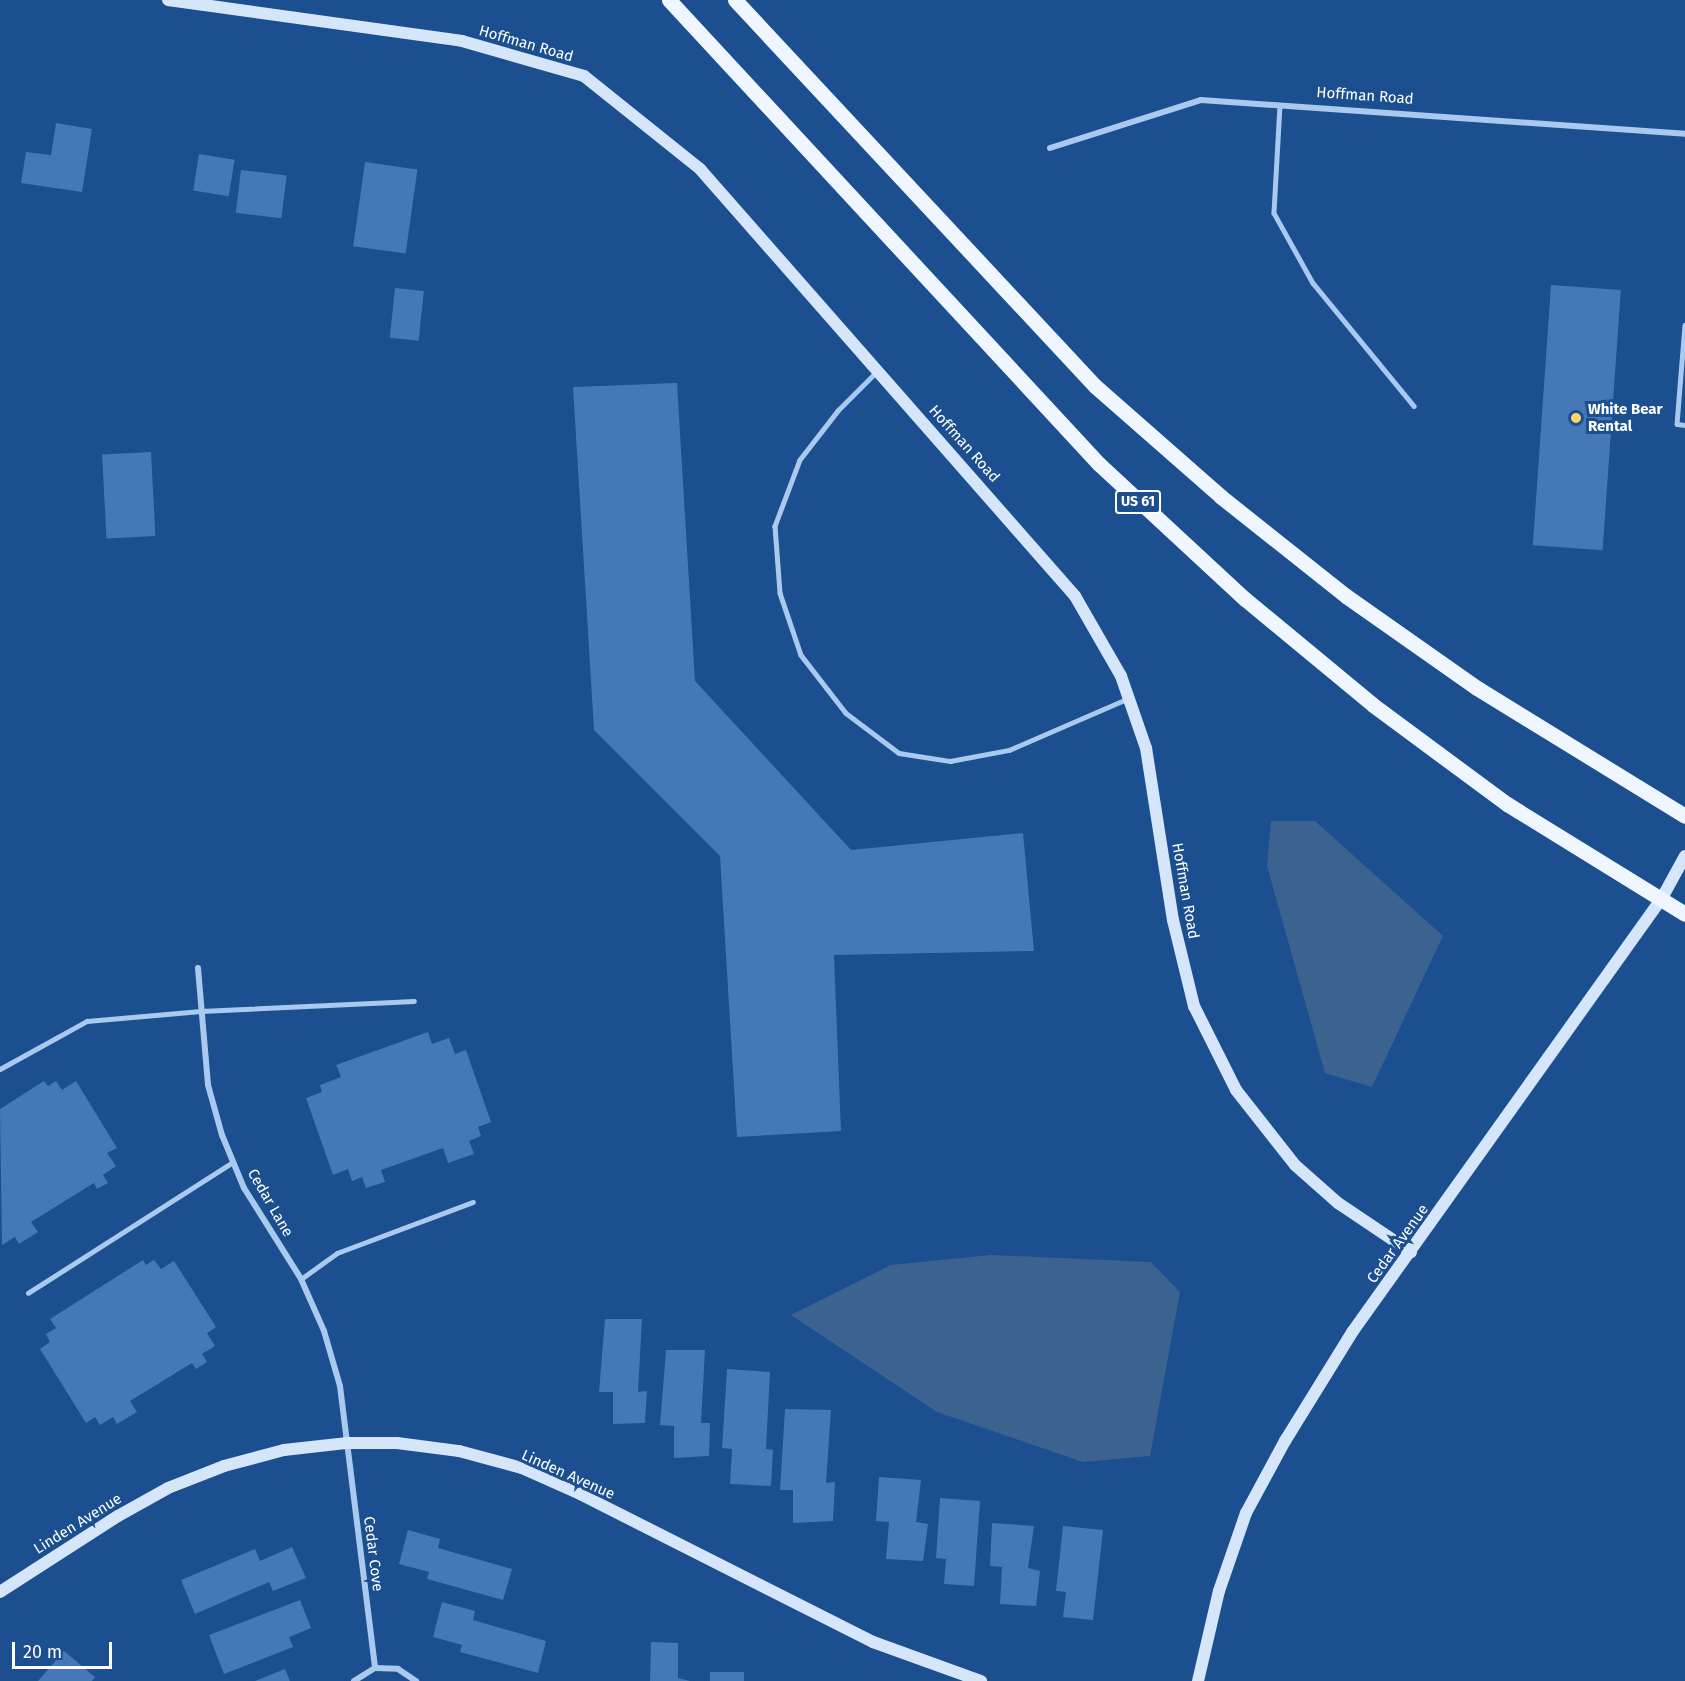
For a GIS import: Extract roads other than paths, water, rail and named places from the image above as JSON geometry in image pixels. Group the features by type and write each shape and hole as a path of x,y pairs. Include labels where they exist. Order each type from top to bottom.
{"main road":[{"name":"US 61","path":"669,0 1099,464 1236,592 1373,705 1507,804 1685,914"},
{"path":"738,3 1095,386 1220,496 1346,596 1477,688 1685,816"}],"street":[{"name":"Hoffman Road","path":"168,0 462,40 584,76 700,169 1075,596 1121,676 1146,748 1173,920 1194,1006 1236,1090 1294,1165 1338,1203 1411,1252"},
{"name":"Hoffman Road","path":"1050,148 1201,100 1685,134"},
{"name":"Cedar Avenue","path":"1198,1681 1220,1591 1246,1513 1353,1330 1662,898 1685,856"},
{"name":"Cedar Lane","path":"198,968 208,1085 233,1162 244,1188 301,1279 324,1331 339,1386 346,1443"},
{"name":"Linden Avenue","path":"0,1592 168,1488 224,1466 264,1455 346,1443 397,1443 459,1451 522,1468 580,1494 873,1642 981,1681"},
{"name":"Cedar Cove","path":"346,1443 375,1668"},
{"path":"354,1681 375,1668 398,1669 416,1681"}],"lane":[{"path":"1280,105 1274,213 1312,283 1414,406"},
{"path":"1685,325 1677,424 1685,425"},
{"path":"879,371 838,411 800,460 775,526 780,593 801,655 846,713 898,753 950,761 1009,750 1129,698"},
{"path":"0,1069 87,1021 201,1011 414,1002"},
{"path":"28,1293 233,1162"},
{"path":"301,1279 337,1253 473,1202"}],"water":[{"path":"1271,821 1315,821 1443,936 1372,1087 1325,1073 1267,866"},
{"path":"991,1255 1151,1262 1180,1292 1150,1456 1083,1462 937,1412 791,1315 891,1265"}],"place":[{"name":"White Bear Rental","path":"1576,418"}]}
